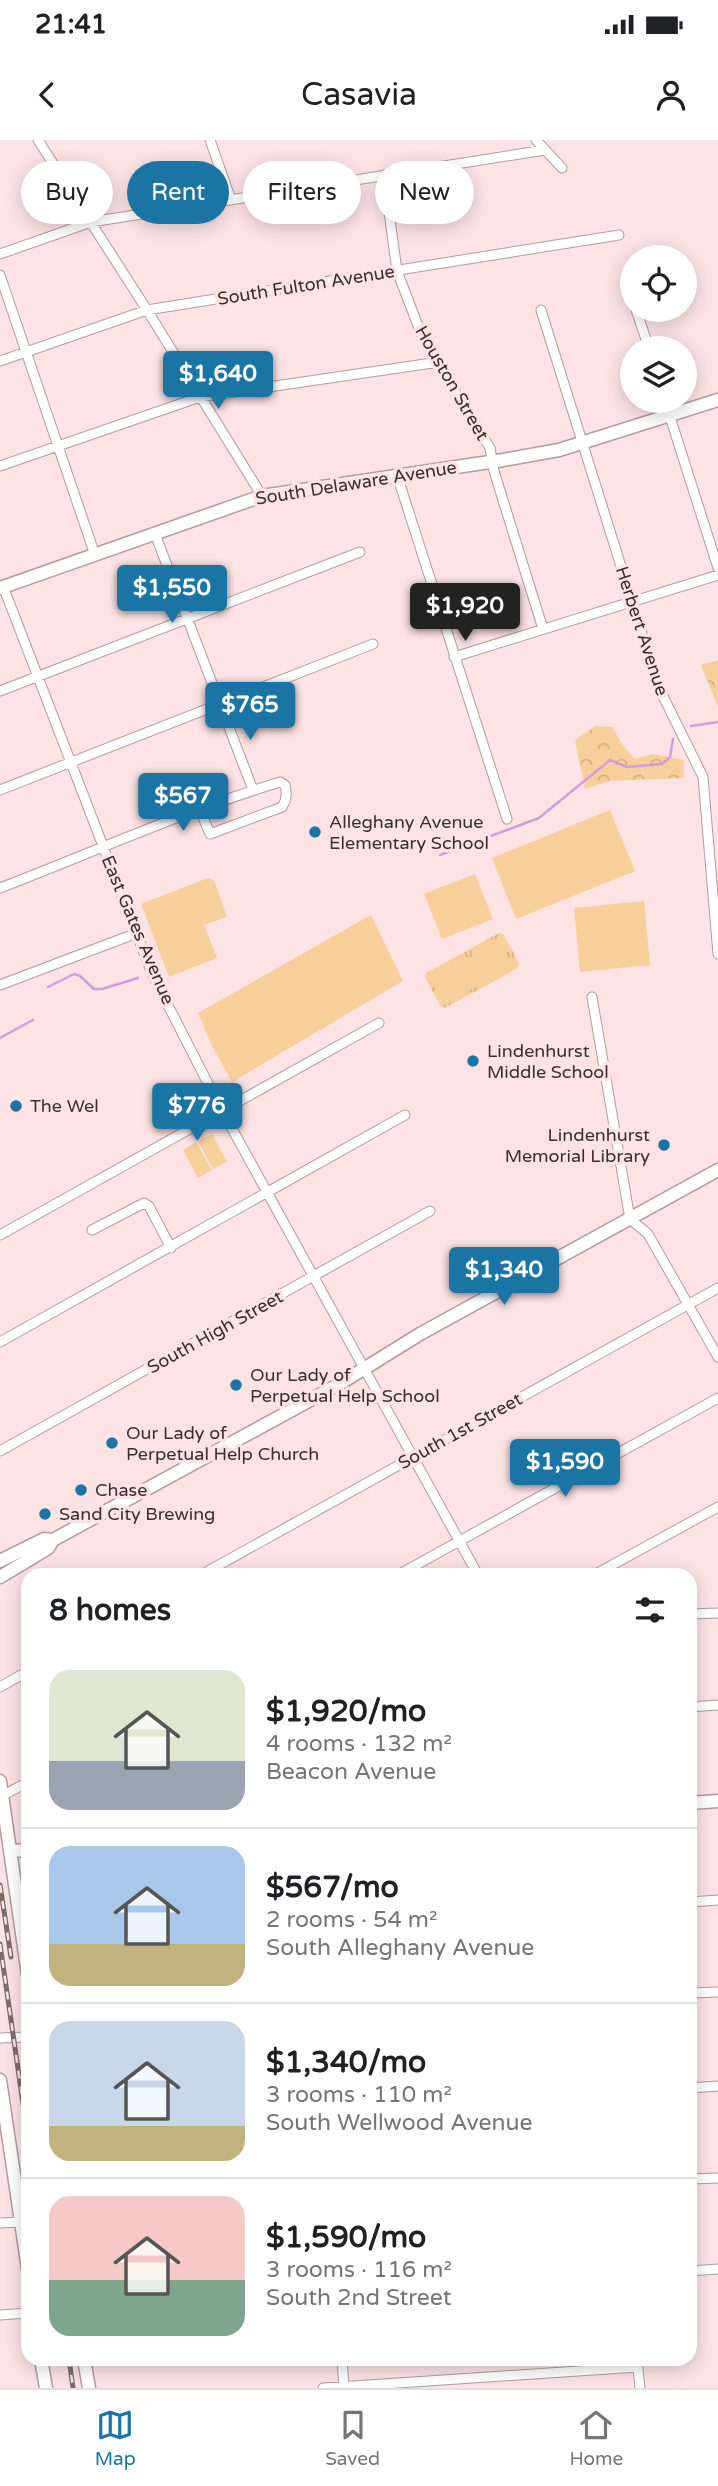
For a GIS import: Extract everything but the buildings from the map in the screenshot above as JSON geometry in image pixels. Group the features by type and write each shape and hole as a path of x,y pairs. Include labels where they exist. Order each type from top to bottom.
{"main road":[{"name":"South Delaware Avenue","path":"1,587 262,496 559,450 718,400"},
{"path":"0,1577 48,1548 53,1540 364,1370 420,1334 718,1170"},
{"path":"0,1561 44,1539 53,1540"},
{"path":"0,1781 21,1917"},
{"path":"697,1802 718,1801"},
{"path":"10,1851 21,1850"},
{"path":"0,2080 4,2131 21,2222"},
{"path":"42,2366 46,2388"},
{"path":"85,2366 89,2388"}],"street":[{"path":"38,140 52,161"},
{"path":"210,140 231,200"},
{"path":"537,140 562,168"},
{"path":"474,161 545,150"},
{"path":"113,219 375,176"},
{"path":"0,254 85,224"},
{"path":"92,224 262,496"},
{"name":"Houston Street","path":"391,224 397,271 422,336 490,447 542,629"},
{"name":"South Fulton Avenue","path":"0,361 147,310 619,235"},
{"path":"0,275 95,555"},
{"name":"Herbert Avenue","path":"541,310 659,688 703,777 716,893 718,954"},
{"path":"0,466 200,397 439,362"},
{"path":"670,415 718,568"},
{"path":"397,475 507,819"},
{"path":"155,534 253,790"},
{"path":"0,691 360,552"},
{"path":"454,657 718,575"},
{"name":"East Gates Avenue","path":"1,587 153,976 223,1112 474,1568"},
{"path":"0,789 373,644"},
{"path":"0,888 200,810 253,790 282,782 286,789 286,801 282,807 210,834 200,810"},
{"path":"0,985 137,933"},
{"path":"592,997 630,1219 648,1234 718,1357"},
{"path":"0,1235 379,1023"},
{"path":"0,1342 405,1115"},
{"path":"92,1230 144,1203 149,1206 170,1248"},
{"name":"South High Street","path":"0,1451 430,1212"},
{"name":"South 1st Street","path":"214,1568 718,1288"},
{"path":"410,1568 718,1398"},
{"path":"607,1568 718,1507"},
{"path":"697,1614 718,1613"},
{"path":"0,1687 21,1675"},
{"path":"697,1706 718,1705"},
{"path":"2,1796 21,1786"},
{"path":"697,1902 718,1900"},
{"path":"697,1993 718,1992"},
{"path":"0,2038 21,2037"},
{"path":"697,2088 718,2086"},
{"path":"697,2179 718,2178"},
{"path":"0,2223 21,2222"},
{"path":"697,2270 718,2269"},
{"path":"0,2315 21,2314"},
{"path":"342,2366 344,2387"},
{"path":"323,2388 601,2366"},
{"path":"638,2366 639,2388"}],"green space":[{"path":"718,660 718,707 701,665"},
{"path":"595,726 612,727 635,759 653,754 684,760 684,778 610,781 585,789 575,740"},
{"path":"610,810 635,871 516,919 492,858"},
{"path":"475,874 493,919 442,939 424,894"},
{"path":"208,878 214,880 227,917 204,925 217,958 169,977 141,904"},
{"path":"644,901 650,965 580,972 574,908"},
{"path":"371,915 403,981 232,1082 198,1013"},
{"path":"499,933 503,934 519,963 518,968 445,1008 441,1007 425,977 426,973"},
{"path":"497,939 503,951 478,965 472,953"},
{"path":"506,955 512,966 487,980 480,969"},
{"path":"458,961 464,972 439,986 433,974"},
{"path":"466,976 473,988 448,1002 441,990"},
{"path":"212,1134 227,1162 213,1169 198,1141"},
{"path":"196,1142 212,1170 198,1178 183,1150"}],"waterway":[{"path":"691,726 718,722"},
{"path":"440,855 539,818 610,760 627,767 662,764 670,757 673,739"},
{"path":"48,987 74,974 94,989 138,978"},
{"path":"0,1038 33,1020"}],"railway":[{"path":"0,1885 11,1957"},
{"path":"0,1944 21,2090"},
{"path":"70,2366 73,2388"}],"place":[{"name":"Alleghany Avenue Elementary School","path":"315,832"},
{"name":"Lindenhurst Middle School","path":"473,1061"},
{"name":"The Wel","path":"16,1106"},
{"name":"Lindenhurst Memorial Library","path":"664,1145"},
{"name":"Our Lady of Perpetual Help School","path":"236,1385"},
{"name":"Our Lady of Perpetual Help Church","path":"112,1443"},
{"name":"Chase","path":"81,1490"},
{"name":"Sand City Brewing","path":"45,1514"}]}
